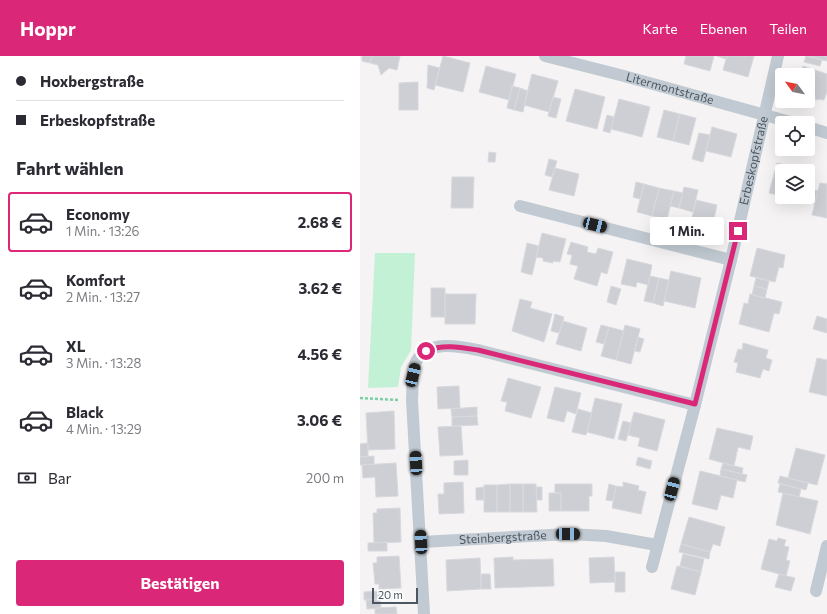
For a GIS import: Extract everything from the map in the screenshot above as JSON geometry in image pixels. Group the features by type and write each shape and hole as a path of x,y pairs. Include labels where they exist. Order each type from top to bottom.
{"street":[{"name":"Litermontstraße","path":"545,56 775,117"},
{"name":"Erbeskopfstraße","path":"652,567 731,260 778,56"},
{"path":"815,129 827,133"},
{"path":"520,206 731,260"},
{"path":"424,614 412,400 413,375 416,361 426,351 436,347 456,346 478,350 695,404"},
{"name":"Steinbergstraße","path":"421,542 568,534 606,536 657,545"},
{"path":"816,591 827,546"}],"path":[{"path":"360,398 412,400"}],"green space":[{"path":"375,253 415,253 411,350 401,367 398,387 368,388"}],"building":[{"path":"362,56 372,56 370,63 362,61"},
{"path":"372,56 400,56 397,70 389,68 381,75 378,65 370,63"},
{"path":"443,56 470,63 463,92 435,85"},
{"path":"686,56 714,56 710,71 684,64"},
{"path":"717,56 727,56 726,59"},
{"path":"727,56 754,56 748,77 723,70"},
{"path":"806,56 822,60 820,66 804,62"},
{"path":"810,56 827,56 827,61 822,60"},
{"path":"428,65 440,68 434,90 427,88"},
{"path":"486,66 516,74 509,100 479,92"},
{"path":"815,70 827,74 827,92 824,100 815,99"},
{"path":"532,74 558,81 549,112 524,105"},
{"path":"418,82 418,110 399,110 399,83"},
{"path":"512,86 520,88 514,110 507,108"},
{"path":"520,88 528,91 523,112 514,110"},
{"path":"575,89 605,97 597,129 566,121"},
{"path":"553,97 561,99 556,118 548,116"},
{"path":"619,99 650,107 642,137 611,129"},
{"path":"664,110 680,114 673,141 657,137"},
{"path":"680,114 696,118 689,145 673,141"},
{"path":"607,115 614,117 610,133 603,131"},
{"path":"712,127 737,134 731,157 706,151"},
{"path":"699,133 710,135 703,162 692,159"},
{"path":"489,152 496,153 495,162 488,162"},
{"path":"549,159 557,161 552,177 545,175"},
{"path":"555,168 579,174 574,196 549,190"},
{"path":"775,170 775,194 769,193"},
{"path":"452,177 474,177 473,208 451,208"},
{"path":"636,182 644,184 640,199 633,197"},
{"path":"820,183 827,184 827,218 812,215"},
{"path":"644,184 659,188 652,216 637,212"},
{"path":"684,187 698,190 693,212 679,208"},
{"path":"659,188 674,191 667,219 652,216"},
{"path":"815,190 818,191 815,201"},
{"path":"674,191 683,193 679,208 670,206"},
{"path":"696,200 717,205 712,228 691,223"},
{"path":"542,233 566,239 560,262 553,261 553,263 543,261 543,258 536,257"},
{"path":"571,242 588,247 587,252 596,254 598,248 613,252 607,274 601,272 597,286 574,279 578,266 570,264 572,255 567,254"},
{"path":"527,243 539,246 532,275 521,272"},
{"path":"757,248 785,255 783,268 779,267 775,282 750,276"},
{"path":"627,259 652,265 648,285 637,282 636,287 621,284"},
{"path":"671,271 701,278 695,308 664,301"},
{"path":"650,276 659,278 653,303 644,301"},
{"path":"659,278 669,280 663,306 653,303"},
{"path":"756,278 769,281 767,289 754,286"},
{"path":"611,286 621,289 616,305 607,302"},
{"path":"754,286 767,289 765,298 752,295"},
{"path":"431,288 445,288 445,317 431,317"},
{"path":"445,294 476,294 475,324 445,324"},
{"path":"750,294 782,302 779,314 774,313 769,332 739,324 744,303 748,304"},
{"path":"520,299 532,302 530,308 552,314 544,342 512,331"},
{"path":"555,314 564,317 559,333 551,331"},
{"path":"817,316 827,319 827,333 813,329"},
{"path":"563,321 587,328 581,351 556,344"},
{"path":"601,325 609,327 604,344 596,342"},
{"path":"625,325 640,329 631,364 616,360"},
{"path":"609,327 624,331 616,360 601,356"},
{"path":"638,337 644,339 640,352 635,351"},
{"path":"743,343 768,350 766,358 772,360 769,371 763,369 760,378 736,372 738,363 734,362 738,349 742,350"},
{"path":"817,358 827,360 827,396 809,392"},
{"path":"508,378 541,387 531,418 505,411 507,402 501,401"},
{"path":"459,386 460,408 438,409 437,387"},
{"path":"555,387 581,393 576,414 567,411 564,422 547,418"},
{"path":"595,398 622,404 614,439 587,432"},
{"path":"477,407 477,416 452,417 451,409"},
{"path":"578,409 592,413 586,435 572,432"},
{"path":"394,411 395,449 368,450 366,413"},
{"path":"634,412 665,420 657,451 638,446 640,438 628,435"},
{"path":"477,416 478,425 452,426 452,417"},
{"path":"623,421 631,423 626,441 618,439"},
{"path":"461,426 463,455 440,456 438,427"},
{"path":"717,428 753,436 750,450 738,447 734,466 709,459"},
{"path":"368,443 368,456 360,457 360,444"},
{"path":"796,448 825,455 817,485 788,478"},
{"path":"374,456 374,464 360,465 360,457"},
{"path":"638,457 652,461 650,469 636,465"},
{"path":"468,460 468,475 454,475 454,461"},
{"path":"396,463 398,496 376,497 375,477 363,478 362,465"},
{"path":"723,463 743,468 742,474 721,469"},
{"path":"721,469 747,475 745,482 720,476"},
{"path":"700,471 737,480 733,498 721,495 717,510 692,504"},
{"path":"780,476 808,483 806,490 778,483"},
{"path":"463,482 464,513 439,514 438,494 444,494 444,483"},
{"path":"623,482 639,486 638,490 646,492 641,514 612,508 616,486 623,487"},
{"path":"510,484 510,512 497,512 497,485"},
{"path":"510,484 523,484 523,512 510,512"},
{"path":"523,484 536,484 537,512 523,512"},
{"path":"555,484 592,484 592,496 589,496 589,511 561,511 561,493 555,493"},
{"path":"609,484 616,486 613,501 606,500"},
{"path":"780,484 801,489 799,497 778,492"},
{"path":"484,485 497,485 497,512 484,512"},
{"path":"484,487 484,500 476,500 476,488"},
{"path":"536,487 542,487 542,500 537,500"},
{"path":"549,493 561,493 561,511 549,511"},
{"path":"783,493 818,501 810,534 776,525"},
{"path":"400,508 401,542 374,543 373,513 377,513 377,509"},
{"path":"689,517 725,527 720,546 713,544 710,552 681,544"},
{"path":"778,538 786,540 784,546 789,547 786,560 790,561 786,576 761,569 769,539 777,541"},
{"path":"387,542 387,551 368,551 368,543"},
{"path":"681,544 710,552 709,559 679,552"},
{"path":"683,554 704,559 701,572 680,566"},
{"path":"399,556 401,588 379,589 379,584 375,584 373,563 377,563 377,557"},
{"path":"513,557 513,560 553,559 554,586 495,588 494,558"},
{"path":"614,557 615,582 590,583 589,558"},
{"path":"480,558 481,589 447,591 446,560"},
{"path":"677,566 701,572 695,595 671,589"},
{"path":"615,572 625,572 625,592 615,592"},
{"path":"481,574 490,574 491,589 481,589"},
{"path":"779,574 795,578 791,591 775,587"},
{"path":"381,591 381,599 364,600 364,592"},
{"path":"380,599 381,608 367,609 366,600"},
{"path":"396,607 397,614 375,614 375,608"}],"route":[{"path":"426,351 436,347 456,346 478,350 695,404 738,231"}]}
